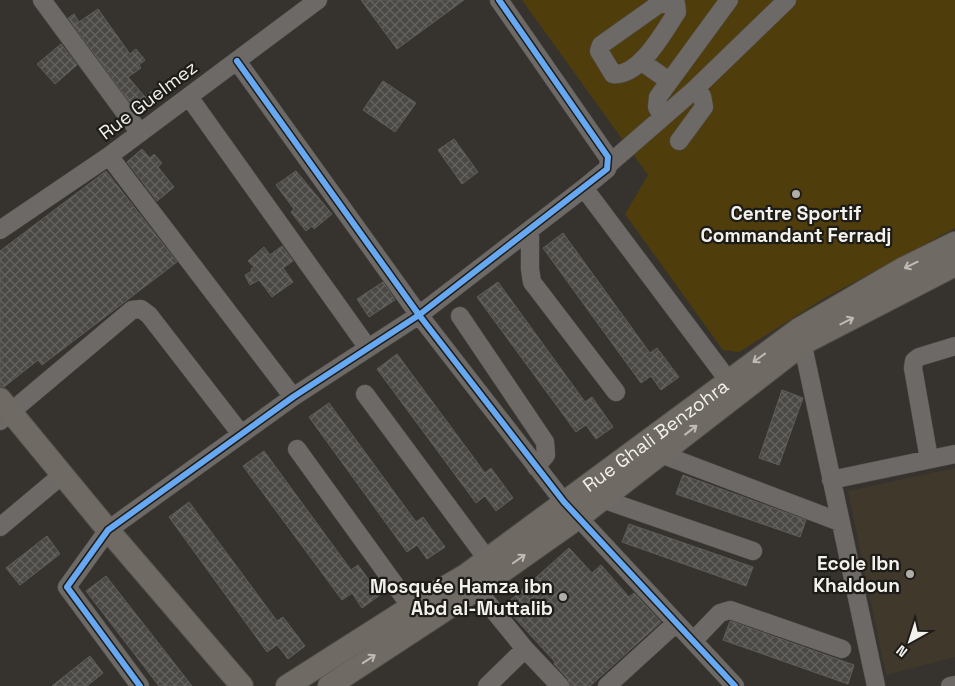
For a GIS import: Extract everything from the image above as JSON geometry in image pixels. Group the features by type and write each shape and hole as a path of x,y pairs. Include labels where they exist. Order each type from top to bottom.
{"main road":[{"name":"Rue Ghali Benzohra","path":"329,686 571,510 728,380 801,336 902,269 955,243"},
{"name":"Rue Ghali Benzohra","path":"287,686 411,607 471,582 487,560 571,510 602,499 660,454 801,336 955,265"},
{"path":"3,411 62,475 242,686"}],"street":[{"path":"42,0 140,133"},
{"path":"499,0 608,157 609,164"},
{"path":"663,117 657,107 658,97 729,0"},
{"path":"140,686 67,587 108,530 293,397 419,316 584,188 694,90 787,0"},
{"name":"Rue Guelmez","path":"0,230 109,156 237,61 311,2"},
{"path":"659,4 676,4 677,12 642,62 619,74 613,74 599,51 601,45 659,4"},
{"path":"237,61 419,316 536,467 571,510 693,641 731,685"},
{"path":"642,62 670,81"},
{"path":"679,141 704,108 702,96 694,90"},
{"path":"189,97 368,348"},
{"path":"109,156 293,397"},
{"path":"584,188 728,380"},
{"path":"530,230 532,282 616,392"},
{"path":"3,411 132,310 141,309 149,315 241,434"},
{"path":"460,316 545,442 546,455 536,467"},
{"path":"801,336 876,686"},
{"path":"929,459 913,368 914,361 918,357 955,346"},
{"path":"364,394 487,560"},
{"path":"297,449 411,607"},
{"path":"660,454 840,522"},
{"path":"831,480 955,454"},
{"path":"0,527 62,475"},
{"path":"602,499 753,551"},
{"path":"471,582 525,649 560,686"},
{"path":"693,641 720,613 730,610 842,649"},
{"path":"607,686 676,623"},
{"path":"487,686 525,649"},
{"path":"950,686 955,685"}],"shaded area":[{"name":"Centre Sportif Commandant Ferradj","path":"522,0 955,0 955,228 823,299 739,352 723,350 625,214 648,175"},
{"name":"Ecole Ibn Khaldoun","path":"955,468 955,657 886,675 848,491"}],"building":[{"path":"361,0 464,0 397,49"},
{"path":"98,9 130,54 136,49 145,60 139,65 141,68 128,77 145,97 153,90 161,99 140,116 68,18 74,14 79,22"},
{"path":"61,44 77,65 55,84 37,64"},
{"path":"383,81 416,103 395,132 363,110"},
{"path":"454,139 478,172 462,184 438,150"},
{"path":"142,149 150,158 154,154 162,163 158,167 174,187 157,201 127,162"},
{"path":"106,171 177,262 42,365 38,360 4,387 0,386 0,251"},
{"path":"296,171 332,214 314,229 312,226 306,231 291,212 294,209 276,185"},
{"path":"563,233 650,353 657,348 679,377 661,390 651,376 641,383 543,248"},
{"path":"282,246 293,261 283,268 293,282 272,297 259,280 250,285 245,275 252,271 251,269 254,267 248,261 264,247 270,255"},
{"path":"383,282 395,300 369,317 357,299"},
{"path":"498,282 585,402 592,397 613,427 596,439 586,425 576,432 477,297"},
{"path":"397,354 485,473 491,468 513,498 496,511 485,496 476,503 377,369"},
{"path":"782,390 803,398 779,465 759,458"},
{"path":"329,403 416,522 423,517 445,547 427,559 417,545 407,552 309,417"},
{"path":"264,451 351,570 358,565 380,595 362,608 352,593 342,600 243,466"},
{"path":"683,475 806,520 800,537 676,494"},
{"path":"189,502 277,621 283,617 305,646 288,659 277,645 267,652 169,517"},
{"path":"629,524 753,567 746,586 622,542"},
{"path":"47,536 60,554 20,585 6,568"},
{"path":"569,548 592,573 601,565 629,597 634,593 661,622 590,686 570,686 568,679 554,664 555,662 504,606"},
{"path":"106,576 192,686 159,686 86,591"},
{"path":"730,621 854,665 848,684 723,640"},
{"path":"90,656 103,673 87,686 52,686"}],"cycle path":[{"path":"140,686 67,587 108,530 293,397 419,315 607,169 608,157 499,0"},
{"path":"237,61 419,315 564,502 735,686"}],"place":[{"name":"Centre Sportif Commandant Ferradj","path":"796,194"},
{"name":"Ecole Ibn Khaldoun","path":"910,574"},
{"name":"Mosquée Hamza ibn Abd al-Muttalib","path":"563,597"}]}
